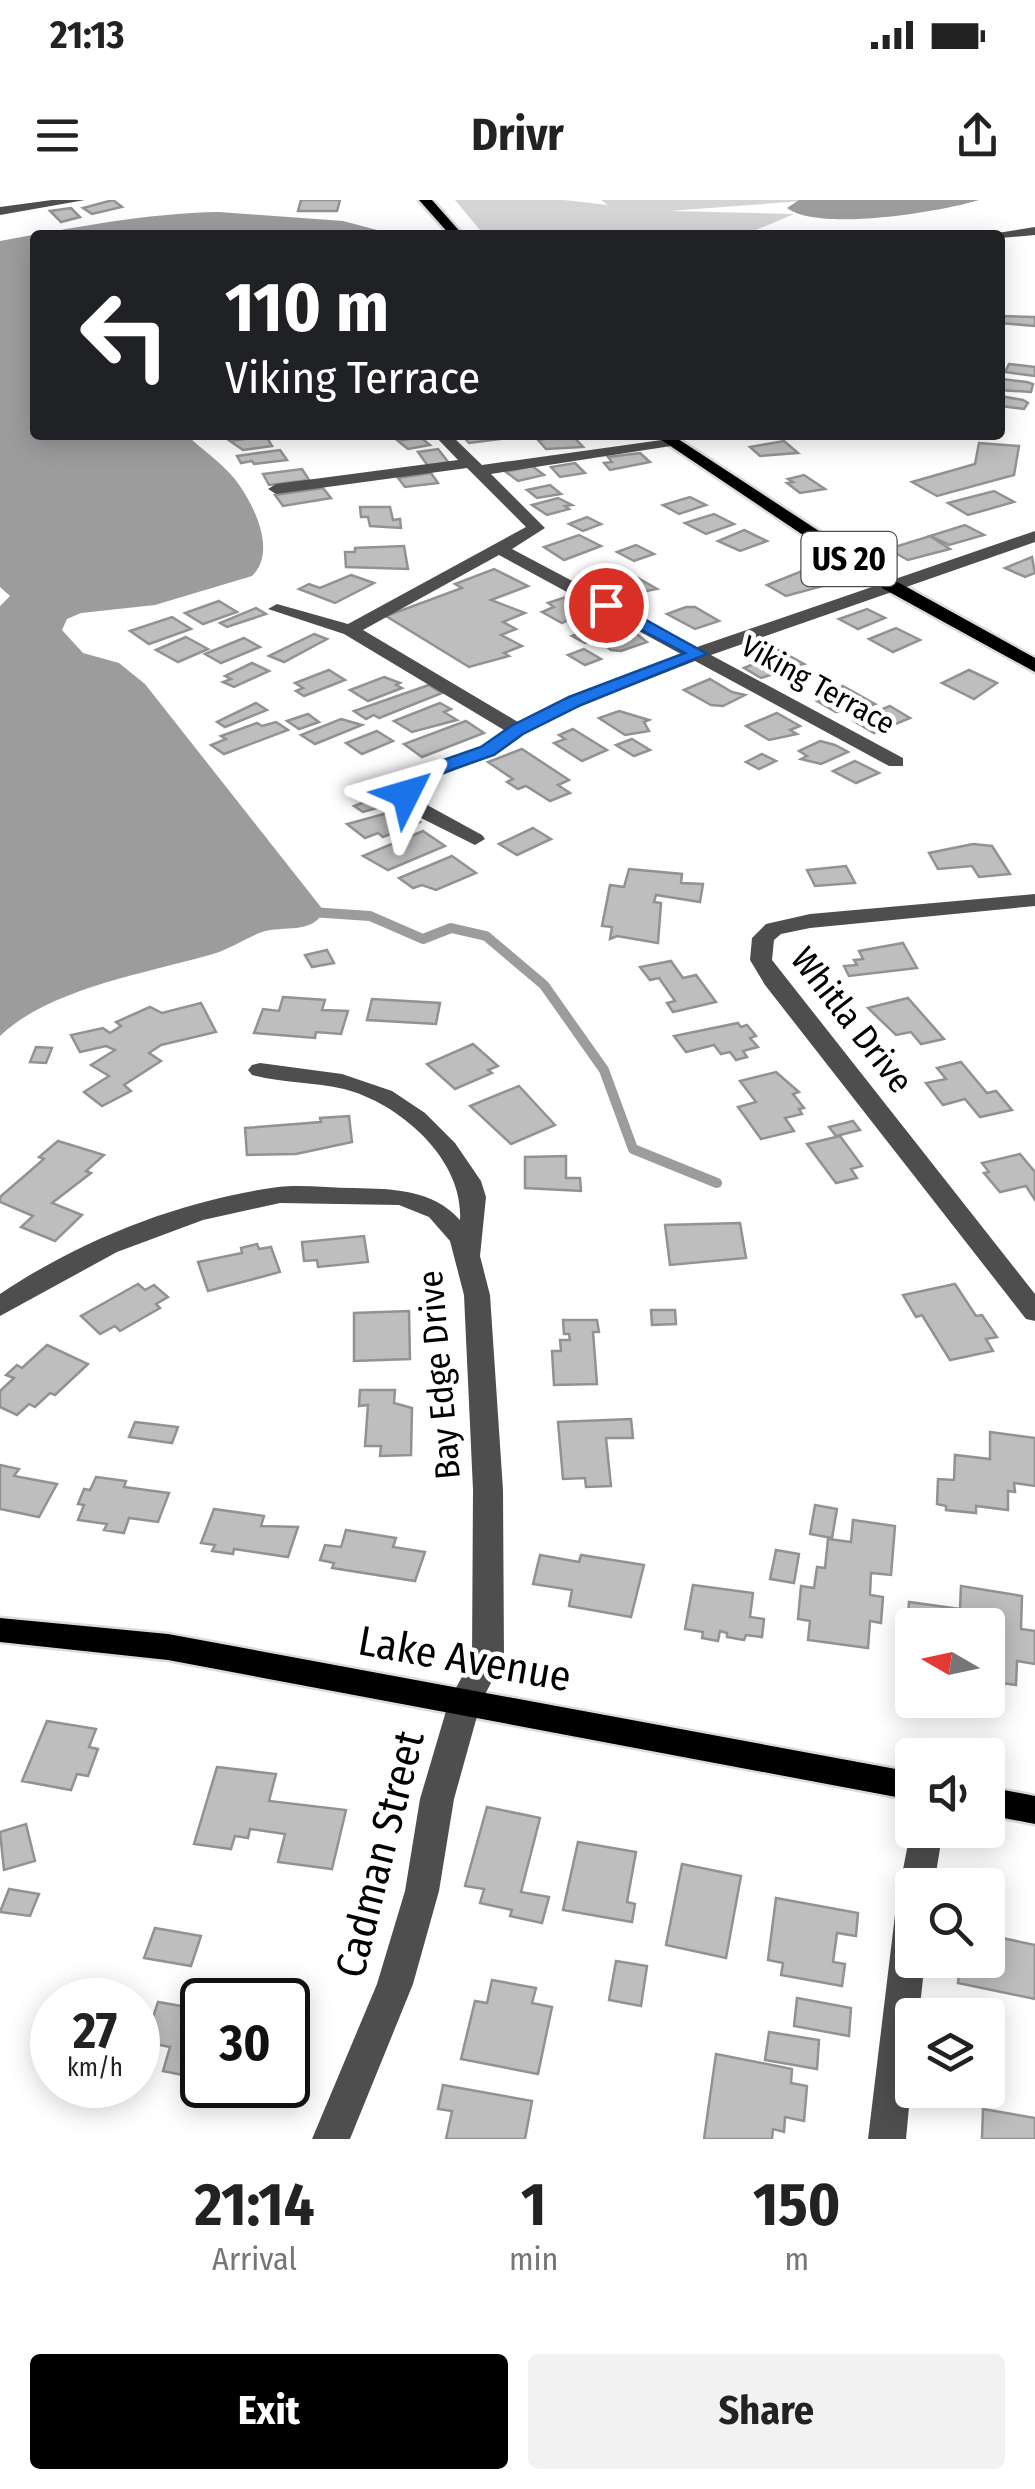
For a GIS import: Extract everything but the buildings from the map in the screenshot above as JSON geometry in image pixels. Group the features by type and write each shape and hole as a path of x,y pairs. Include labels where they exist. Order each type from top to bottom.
{"main road":[{"path":"424,200 452,230"},
{"name":"US 20","path":"669,440 888,584 1035,666"},
{"name":"Lake Avenue","path":"0,1630 168,1647 895,1783"},
{"path":"1005,1804 1035,1810"}],"street":[{"path":"0,211 79,200"},
{"path":"1005,233 1035,230"},
{"path":"350,630 538,528 447,440"},
{"path":"276,488 474,466 652,440"},
{"path":"475,839 427,814 410,800 403,783 487,751 517,730 575,701 888,584 1035,536"},
{"name":"Viking Terrace","path":"500,549 896,762"},
{"path":"277,609 350,630 517,730"},
{"name":"Whitla Drive","path":"1035,900 810,921 774,930 763,938 760,952 773,980 1035,1312"},
{"path":"260,1070 365,1088 388,1098 448,1149 462,1166 473,1198 469,1262"},
{"name":"Bay Edge Drive","path":"0,1307 38,1281 108,1246 189,1216 280,1195 379,1194 425,1204 438,1211 456,1230 477,1295 488,1490 488,1658 465,1701"},
{"name":"Cadman Street","path":"331,2139 395,1984 422,1891 437,1799 465,1701"},
{"path":"887,2139 905,1978"}],"shaded area":[{"path":"455,200 564,200 608,205 601,200 816,200 669,211 794,214 756,230 480,230"},
{"path":"799,200 979,200 880,218 825,219 787,208"},
{"path":"191,213 343,221 377,230 59,230"},
{"path":"30,235 30,440 193,440 234,478 255,513 263,540 263,554 252,576 155,605 81,613 67,619 62,630 83,653 119,663 145,684 324,911 319,919 305,926 262,932 213,954 72,994 21,1019 0,1036 0,606 10,596 0,587 0,241"}],"waterway":[{"path":"311,912 370,916 423,939 451,928 486,936 544,985 604,1070 633,1149 717,1183"}],"route":[{"path":"406,794 403,783 410,778 487,751 517,730 575,701 698,654 606,605"}]}
